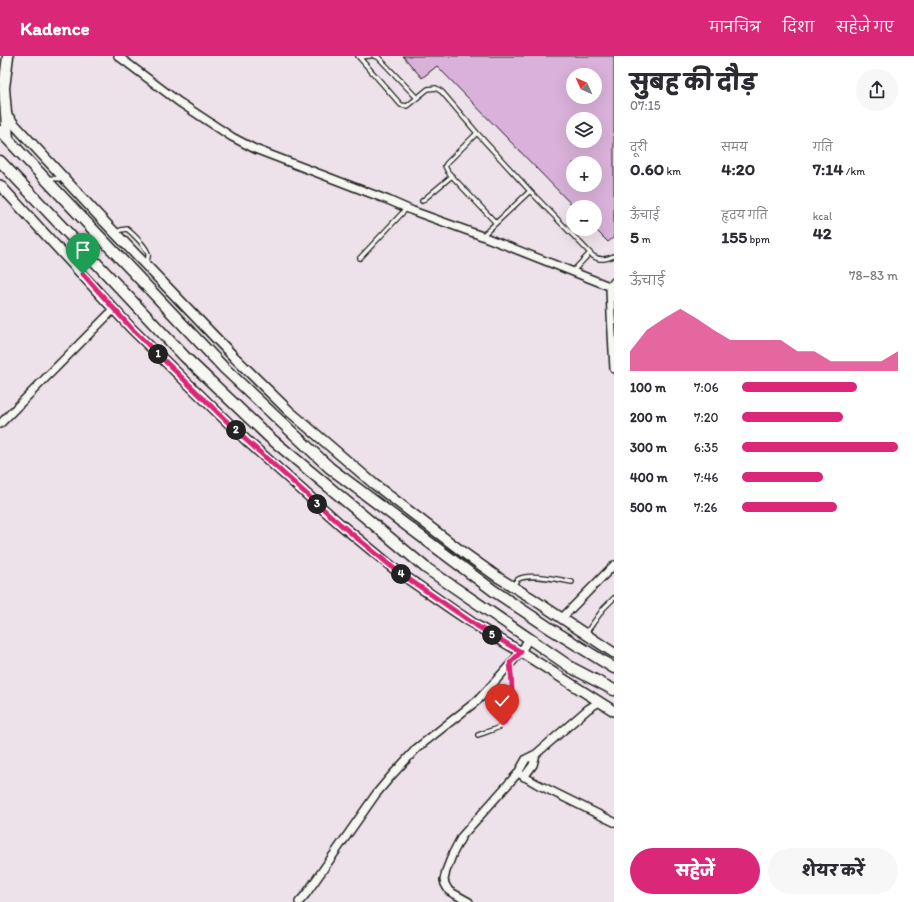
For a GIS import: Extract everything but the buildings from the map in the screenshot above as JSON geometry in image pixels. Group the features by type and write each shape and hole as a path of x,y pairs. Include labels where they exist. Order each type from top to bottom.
{"main road":[{"path":"8,56 4,88 8,139"},
{"path":"0,131 224,368 330,468 494,591 614,668"},
{"path":"0,161 185,357 269,437 426,568 572,668 614,690"}],"street":[{"path":"118,56 179,102 232,137 255,149 613,286 611,314 614,369"},
{"path":"6,114 146,265 234,357 289,411 374,484 418,519 499,578 530,596 614,653"},
{"path":"0,185 138,334 246,440 340,524 397,571 477,626 614,711"},
{"path":"19,206 32,194"},
{"path":"0,424 114,308"},
{"path":"562,618 614,565"},
{"path":"299,902 376,794 392,775 418,748 478,700 521,652 529,638"},
{"path":"469,902 449,891 444,880 453,853 462,836 521,775 526,759 536,754 588,709 599,702"},
{"path":"521,775 614,822"}],"lane":[{"path":"359,56 370,56"},
{"path":"359,56 401,105 407,106 428,89 439,89 530,191 594,257 597,259 604,259 614,256"},
{"path":"374,56 378,57 417,98"},
{"path":"477,133 445,166 446,170 496,223"},
{"path":"422,201 452,176"},
{"path":"44,178 65,179"},
{"path":"482,236 530,191"},
{"path":"360,258 407,208"},
{"path":"572,271 590,253"},
{"path":"513,586 516,580 522,577 533,576 572,582"},
{"path":"586,634 604,608 614,598"},
{"path":"478,734 502,725 507,719 512,689 510,663"}],"route":[{"path":"83,274 132,329 246,440 311,499 397,571 477,626 521,652 510,663 512,682 510,707 507,719 502,725"}]}
